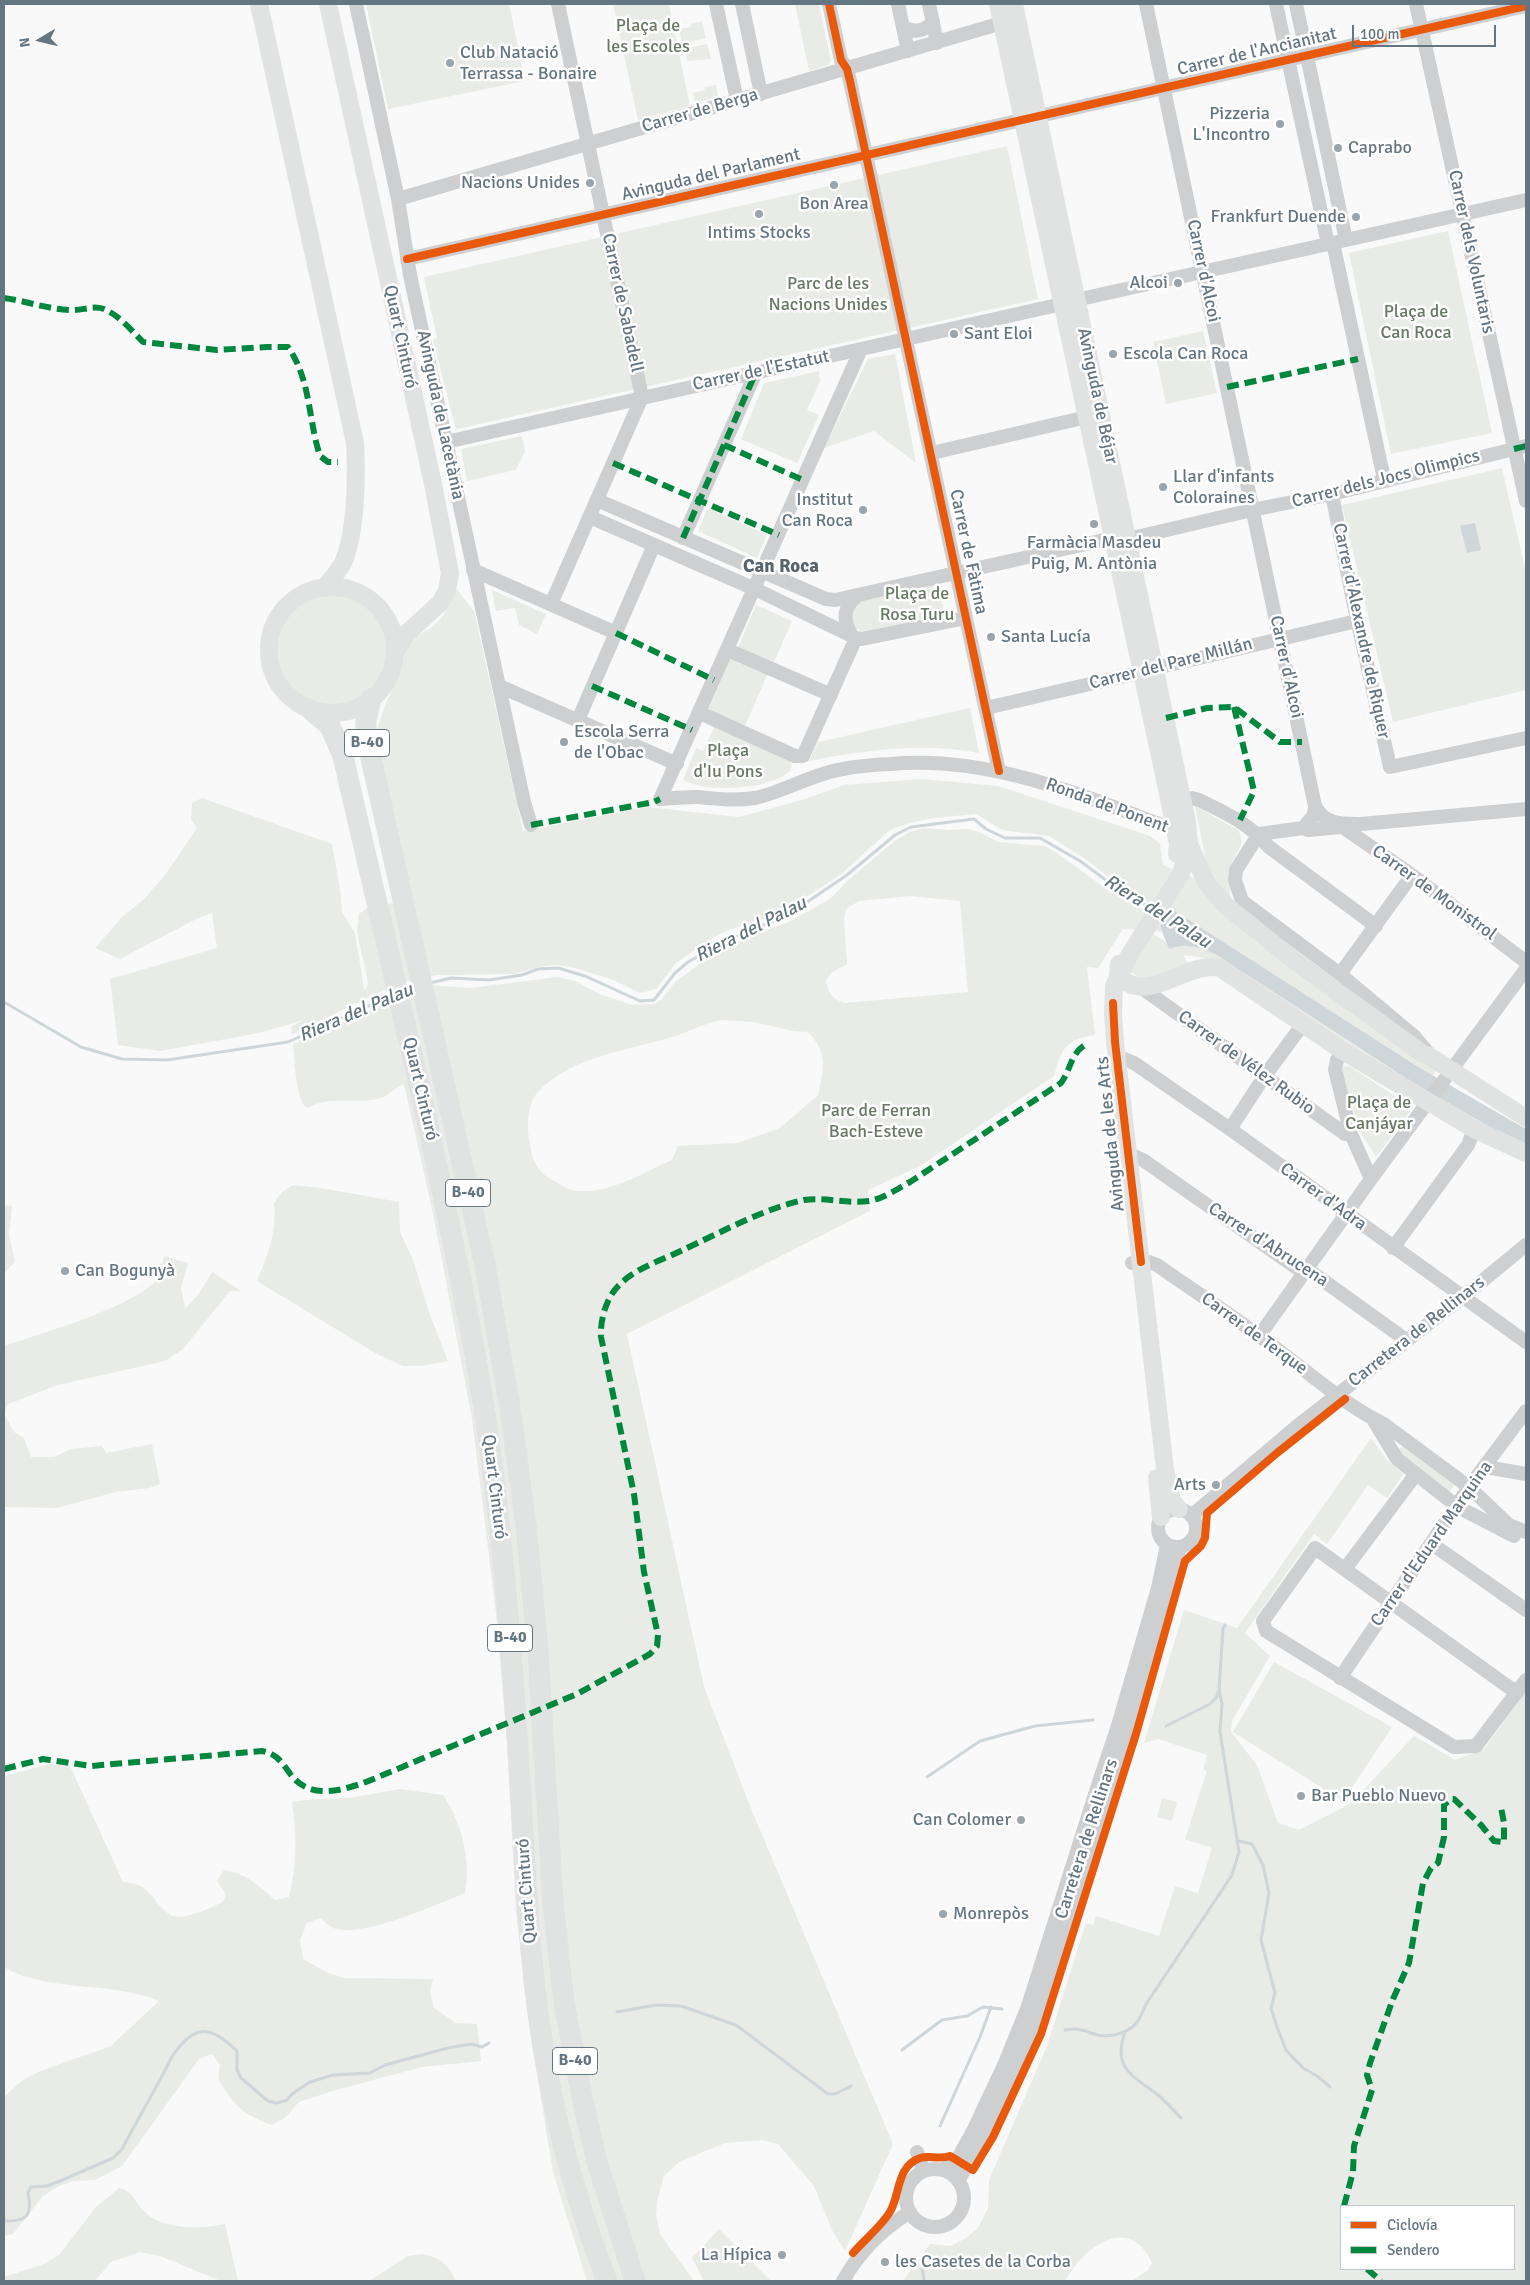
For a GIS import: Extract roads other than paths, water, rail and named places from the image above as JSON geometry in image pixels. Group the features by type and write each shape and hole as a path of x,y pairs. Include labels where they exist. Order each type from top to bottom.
{"highway":[{"name":"Quart Cinturó","path":"371,699 366,722 366,736 485,1265 517,1454 538,1651 553,1904 559,1966 572,2045 589,2130 635,2281"},
{"name":"Quart Cinturó","path":"310,709 330,726 343,756 419,1083 468,1321 494,1476 508,1605 532,1957 546,2063 574,2196 592,2252 607,2281"},
{"path":"624,2240 646,2281"},
{"path":"592,2252 596,2281"}],"main road":[{"path":"260,4 355,444 354,502 348,546 340,569 324,588"},
{"name":"Quart Cinturó","path":"328,4 435,493 450,573 447,591 440,603 406,634 395,653"},
{"name":"Avinguda de Béjar","path":"998,4 1030,119"},
{"name":"Avinguda de Béjar","path":"1014,4 1030,119 1120,539 1149,670 1186,796 1189,844 1183,868 1172,880"},
{"name":"Avinguda de Béjar","path":"1069,302 1087,417 1120,539"},
{"path":"324,588 342,588 354,591 375,604 389,623 394,640 395,653 387,680 371,699 358,707 342,712 326,712 310,709 295,700 279,683 272,667 270,643 277,621 287,606 306,593 324,588"},
{"name":"Avinguda de Béjar","path":"1149,670 1156,738 1178,844 1172,880"},
{"name":"Avinguda de Béjar","path":"1156,738 1166,759 1171,782 1186,796"},
{"name":"Ronda de Ponent","path":"1189,844 1206,882 1224,904 1288,956 1423,1054 1525,1114"},
{"path":"1172,880 1134,936 1129,982 1211,966 1220,968 1343,1051 1474,1129 1526,1153"},
{"name":"Avinguda de les Arts","path":"1134,936 1112,967 1106,986 1102,1015 1165,1469 1172,1501 1185,1512"},
{"name":"Avinguda de les Arts","path":"1129,982 1114,986 1113,1003 1161,1517"}],"street":[{"name":"Avinguda de Lacetània","path":"356,4 398,199 407,259 473,570 530,825"},
{"name":"Carrer de Sabadell","path":"559,4 642,397"},
{"path":"716,4 737,100"},
{"path":"742,4 761,94"},
{"name":"Carrer de Fàtima","path":"829,4 841,60 847,69 932,453 999,770"},
{"path":"898,4 908,51"},
{"path":"929,4 937,43"},
{"name":"Carrer d'Alcoi","path":"1146,4 1316,806"},
{"path":"1276,4 1288,60 1336,242"},
{"path":"1296,4 1307,56 1336,242 1384,480"},
{"name":"Carrer dels Voluntaris","path":"1416,4 1462,215 1520,448 1526,501"},
{"name":"Carrer de l'Ancianitat","path":"1030,119 1526,6"},
{"path":"903,27 910,31 920,31 928,28 933,21"},
{"name":"Carrer de Berga","path":"398,199 1002,23"},
{"path":"732,75 745,77 753,74 756,70"},
{"name":"Avinguda del Parlament","path":"407,259 1030,119"},
{"name":"Carrer de l'Estatut","path":"446,442 1526,200"},
{"path":"668,782 861,349"},
{"path":"683,538 756,372"},
{"path":"551,604 642,397"},
{"path":"932,453 1087,417"},
{"name":"Carrer dels Jocs Olimpics","path":"597,500 826,600 858,595 1332,494 1520,448"},
{"name":"Carrer d'Alexandre de Riquer","path":"1332,494 1357,621 1390,767 1526,738"},
{"path":"590,517 755,589 862,639 966,618"},
{"path":"578,720 654,545"},
{"path":"473,570 616,633"},
{"path":"700,713 795,756 805,754 853,636 846,621 846,610 850,601 858,595"},
{"name":"Carrer del Pare Millán","path":"986,708 1357,621"},
{"path":"728,650 830,695"},
{"path":"499,686 677,764"},
{"name":"Ronda de Ponent","path":"700,798 668,782 660,799 700,798 722,800 756,797 824,774 891,763 926,763 999,770 1065,789 1176,830 1189,844"},
{"path":"1186,796 1240,820 1259,834 1269,847 1376,926"},
{"path":"1316,806 1324,819 1330,822 1355,824 1526,809"},
{"path":"1259,834 1303,828 1314,814 1316,806"},
{"name":"Carrer de Monistrol","path":"1355,824 1526,954"},
{"name":"Carrer de Monistrol","path":"1303,828 1308,830 1340,827 1412,875 1526,962"},
{"name":"Ronda de Ponent","path":"1259,834 1236,870 1235,880 1238,894 1242,901 1340,974 1414,1036 1429,1056"},
{"path":"1340,974 1412,875"},
{"path":"1259,1336 1371,1179 1430,1102 1526,969"},
{"name":"Carrer de Vélez Rubio","path":"1129,982 1345,1134 1351,1134"},
{"path":"1230,1129 1264,1077 1303,1024"},
{"path":"1343,1051 1337,1060 1335,1070 1351,1134 1371,1179"},
{"name":"Carrer d'Adra","path":"1117,1056 1134,1064 1230,1129 1526,1342"},
{"path":"1393,1248 1468,1146 1474,1129"},
{"name":"Carrer d'Abrucena","path":"1128,1153 1138,1157 1304,1272 1310,1271 1406,1340"},
{"name":"Carretera de Rellinars","path":"1185,1512 1464,1296 1526,1245"},
{"name":"Carrer de Terque","path":"1136,1262 1157,1265 1259,1336 1337,1394 1384,1424 1469,1487 1509,1525 1526,1532"},
{"name":"Carrer d'Eduard Marquina","path":"1340,1678 1390,1602 1458,1506 1469,1487 1486,1467 1526,1411"},
{"name":"Carrer de Terque","path":"1372,1418 1397,1459 1416,1474 1458,1506 1505,1532 1518,1538 1526,1538"},
{"path":"1393,1452 1396,1443 1407,1442"},
{"path":"1486,1467 1526,1474"},
{"path":"1345,1569 1416,1474"},
{"path":"1169,1510 1185,1512 1196,1524 1196,1533 1188,1544 1173,1546 1158,1532 1161,1517 1169,1510"},
{"path":"1432,1544 1526,1610"},
{"name":"Carretera de Rellinars","path":"942,2170 957,2160 974,2129 1014,2042 1030,2000 1098,1785 1118,1729 1158,1588 1173,1546"},
{"name":"Carretera de Rellinars","path":"958,2180 981,2140 1035,2026 1110,1789 1173,1546"},
{"path":"1517,1693 1315,1548 1263,1621 1266,1631 1454,1747 1476,1746 1517,1693 1526,1680"},
{"path":"917,2152 924,2172"},
{"path":"933,2169 942,2170 958,2180 963,2192 963,2205 958,2216 948,2224 936,2227 923,2225 910,2212 906,2197 908,2187 914,2178 924,2172 933,2169"},
{"path":"843,2281 856,2259 867,2246 886,2228 910,2212"}],"waterway":[{"name":"Riera del Palau","path":"430,983 451,978 489,980 522,975 538,969 558,968 585,976 640,1001 654,1000 675,973 688,962 727,940 788,915 847,875 895,835 911,827 974,819 986,829 1005,838 1040,838 1080,861 1118,889 1153,909"},
{"name":"Riera del Palau","path":"4,1002 81,1047 122,1059 167,1060 288,1042 391,996"},
{"path":"1065,2030 1078,2029 1097,2035 1110,2036 1122,2033 1133,2026 1139,2020 1148,2001 1232,1875 1239,1852 1220,1732 1222,1704 1219,1690 1223,1629 1225,1625"},
{"path":"1166,1726 1210,1704 1216,1698 1219,1690"},
{"path":"927,1777 980,1741 1035,1726 1093,1720"},
{"path":"1239,1841 1252,1844 1263,1865 1269,1893 1261,1940 1275,1993 1271,2008 1277,2027 1286,2050 1303,2068 1317,2076 1330,2087"},
{"path":"617,2012 656,2005 681,2006 736,2025 828,2094 835,2094 851,2086"},
{"path":"902,2050 942,2020 967,2016 983,2007 1002,2009"},
{"path":"940,2126 980,2037 991,2007"},
{"path":"4,2221 18,2220 26,2216 30,2207 28,2193 31,2187 47,2186 113,2158 122,2149 173,2054 188,2038 196,2033 209,2032 216,2035 237,2051 237,2070 241,2078 268,2101 277,2103 287,2100 292,2094 310,2082 333,2075 370,2073 385,2065 448,2048 471,2044 482,2047 489,2043"},
{"path":"1125,2032 1121,2055 1127,2070 1133,2077 1159,2096 1181,2118"},
{"path":"924,2281 922,2267 925,2254"}],"place":[{"name":"Club Natació Terrassa - Bonaire","path":"450,63"},
{"name":"Pizzeria L'Incontro","path":"1280,124"},
{"name":"Caprabo","path":"1338,148"},
{"name":"Nacions Unides","path":"590,183"},
{"name":"Bon Area","path":"834,185"},
{"name":"Intims Stocks","path":"759,214"},
{"name":"Frankfurt Duende","path":"1356,217"},
{"name":"Alcoi","path":"1178,283"},
{"name":"Sant Eloi","path":"954,334"},
{"name":"Escola Can Roca","path":"1113,354"},
{"name":"Llar d'infants Coloraines","path":"1163,487"},
{"name":"Institut Can Roca","path":"863,510"},
{"name":"Farmàcia Masdeu Puig, M. Antònia","path":"1094,524"},
{"name":"Santa Lucía","path":"991,637"},
{"name":"Escola Serra de l'Obac","path":"564,742"},
{"name":"Can Bogunyà","path":"65,1271"},
{"name":"Arts","path":"1216,1485"},
{"name":"Bar Pueblo Nuevo","path":"1301,1796"},
{"name":"Can Colomer","path":"1021,1820"},
{"name":"Monrepòs","path":"943,1914"},
{"name":"La Hípica","path":"782,2255"},
{"name":"les Casetes de la Corba","path":"885,2262"}],"district":[{"name":"Can Roca","path":"781,567"}],"park label":[{"name":"Plaça de les Escoles","path":"648,36"},
{"name":"Parc de les Nacions Unides","path":"828,294"},
{"name":"Plaça de Can Roca","path":"1416,322"},
{"name":"Plaça de Rosa Turu","path":"917,604"},
{"name":"Plaça d'Iu Pons","path":"728,761"},
{"name":"Plaça de Canjáyar","path":"1379,1113"},
{"name":"Parc de Ferran Bach-Esteve","path":"876,1121"}]}
